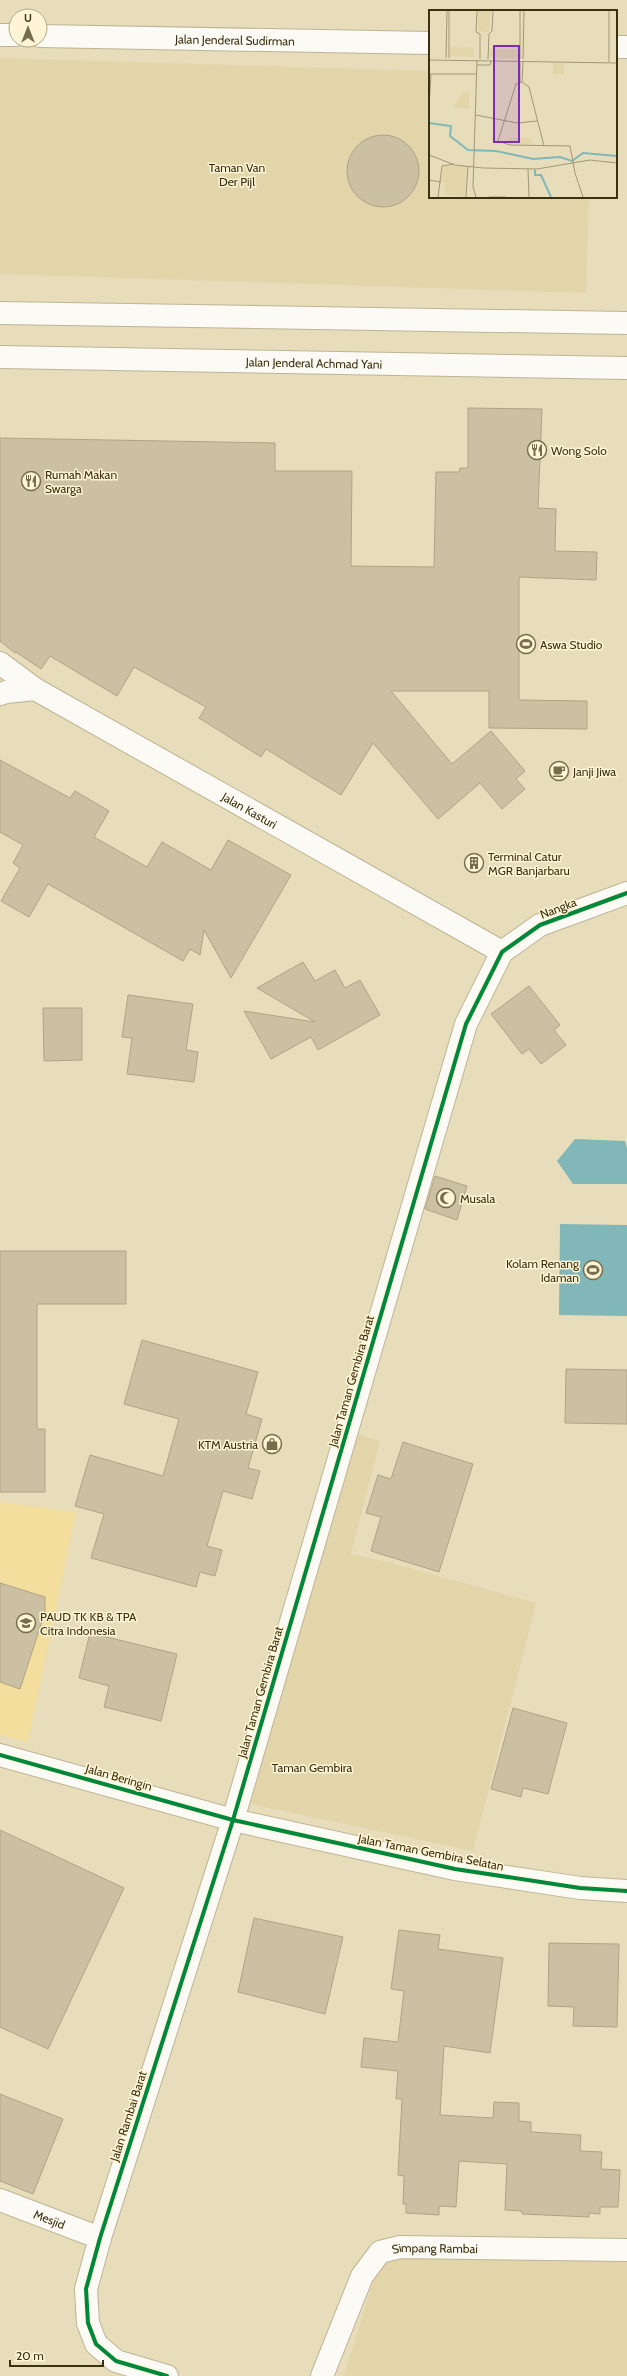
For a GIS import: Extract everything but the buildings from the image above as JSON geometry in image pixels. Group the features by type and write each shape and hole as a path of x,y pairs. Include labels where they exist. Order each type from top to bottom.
{"main road":[{"name":"Jalan Jenderal Sudirman","path":"48,36 429,44"},
{"path":"0,313 627,323"},
{"name":"Jalan Jenderal Achmad Yani","path":"0,357 627,368"},
{"name":"Jalan Kasturi","path":"0,663 35,689 502,952"},
{"path":"0,694 35,689"},
{"name":"Nangka","path":"502,952 540,925 627,893"},
{"name":"Jalan Taman Gembira Barat","path":"233,1820 466,1024 502,952"},
{"name":"Jalan Beringin","path":"0,1755 233,1820"},
{"name":"Jalan Taman Gembira Selatan","path":"233,1820 455,1869 580,1888 627,1891"},
{"name":"Jalan Rambai Barat","path":"167,2376 116,2361 96,2344 88,2323 86,2289 100,2238 233,1820"},
{"name":"Mesjid","path":"0,2200 100,2238"},
{"name":"Simpang Rambai","path":"322,2376 362,2276 380,2252 400,2247 627,2250"}],"shaded area":[{"name":"PAUD TK KB & TPA Citra Indonesia","path":"0,1502 76,1512 28,1742 0,1735"}],"green space":[{"name":"Taman Van Der Pijl","path":"0,58 429,71 429,198 589,198 586,293 0,274"},
{"name":"Taman Gembira","path":"350,1432 380,1441 351,1554 391,1563 536,1603 473,1851 251,1804"},
{"path":"401,2255 627,2260 627,2376 344,2376 373,2281 387,2261"}],"water":[{"path":"575,1139 625,1141 627,1148 627,1184 573,1184 557,1161"},
{"name":"Kolam Renang Idaman","path":"560,1224 627,1225 627,1316 559,1315"}],"cycle path":[{"path":"167,2376 116,2361 96,2344 88,2323 86,2289 100,2238 233,1820 466,1024 502,952 540,925 627,893"},
{"path":"0,1755 233,1820 455,1869 580,1888 627,1891"}],"place":[{"name":"Wong Solo","path":"537,450"},
{"name":"Rumah Makan Swarga","path":"31,481"},
{"name":"Aswa Studio","path":"526,644"},
{"name":"Janji Jiwa","path":"559,771"},
{"name":"Terminal Catur MGR Banjarbaru","path":"474,863"},
{"name":"Musala","path":"446,1198"},
{"name":"Kolam Renang Idaman","path":"593,1270"},
{"name":"KTM Austria","path":"272,1444"},
{"name":"PAUD TK KB & TPA Citra Indonesia","path":"26,1623"}]}
